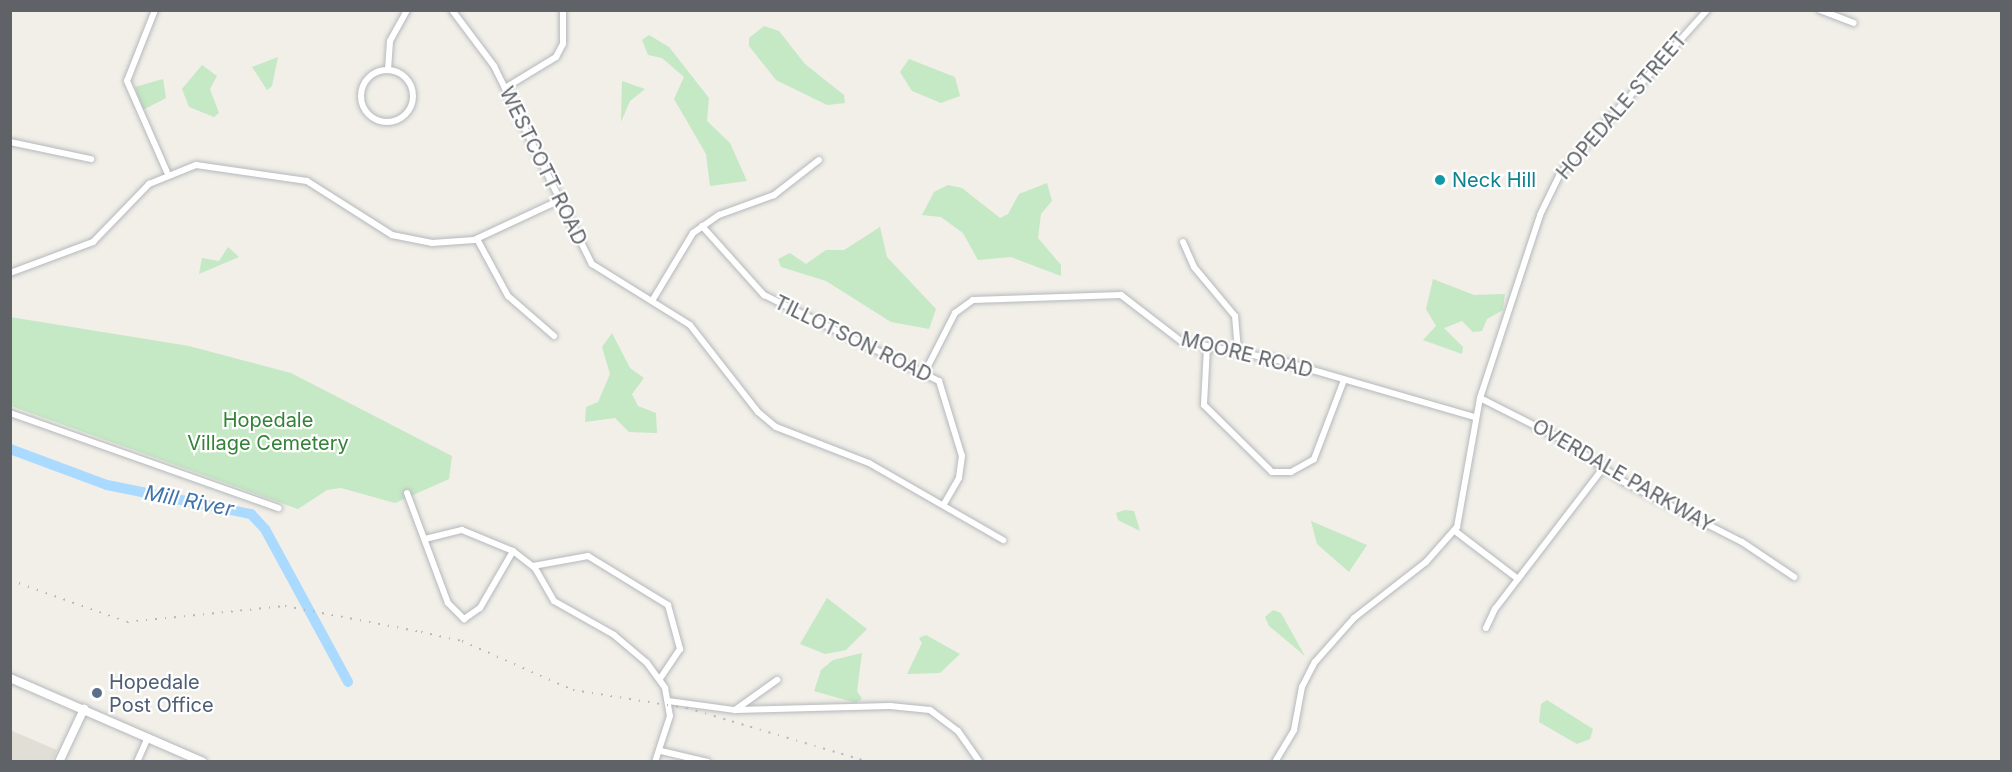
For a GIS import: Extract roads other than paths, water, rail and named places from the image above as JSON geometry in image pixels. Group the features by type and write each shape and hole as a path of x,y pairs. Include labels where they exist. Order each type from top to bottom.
{"street":[{"path":"155,10 127,81 167,172"},
{"path":"388,70 390,41 407,10"},
{"name":"WESTCOTT ROAD","path":"452,10 471,30 505,88 558,201 592,264 690,325 758,412 776,428 869,463 944,504 1003,540"},
{"path":"505,88 556,57 563,44 563,10"},
{"name":"HOPEDALE STREET","path":"1455,531 1474,417 1540,215 1560,174 1707,10"},
{"path":"1820,10 1854,23"},
{"path":"388,70 405,77 413,99 406,115 384,122 365,111 361,91 373,74 388,70"},
{"path":"10,142 91,159"},
{"path":"652,301 679,251 702,226 774,195 819,160"},
{"path":"10,273 93,242 149,184 167,172 214,164 296,178 392,234 432,243 477,239 558,201"},
{"name":"TILLOTSON ROAD","path":"702,226 764,295 925,372 947,394 962,456 959,478 944,504"},
{"path":"477,239 508,296 554,336"},
{"path":"1184,242 1194,267 1235,316 1238,353"},
{"name":"MOORE ROAD","path":"925,372 955,313 987,297 1121,296 1167,334 1208,347 1344,380 1474,417"},
{"path":"1208,347 1204,405 1272,472 1291,472 1314,459 1344,380"},
{"name":"OVERDALE PARKWAY","path":"1480,398 1559,437 1603,468 1742,542 1794,577"},
{"path":"10,413 279,508"},
{"path":"1486,628 1518,579 1603,468"},
{"path":"407,494 448,603 465,620 480,608 513,551"},
{"path":"425,539 462,530 513,551 533,566 554,602 614,635 660,679 668,701 669,726 661,751 654,762"},
{"path":"1275,762 1294,730 1302,687 1315,662 1354,618 1426,562 1455,531 1518,579"},
{"path":"533,566 588,556 668,605 680,649 660,679"},
{"path":"10,678 203,762"},
{"path":"735,710 777,680"},
{"path":"668,701 735,710 890,706 930,710 964,738 980,762"},
{"path":"59,762 84,709"},
{"path":"137,762 148,737"},
{"path":"661,751 708,762"}],"waterway":[{"name":"Mill River","path":"10,449 107,485 251,514 265,529 348,682"}],"railway":[{"path":"10,580 127,622 285,606 421,632 462,641 573,690 687,708 869,762"}],"place":[{"name":"Neck Hill","path":"1440,180"},
{"name":"Hopedale Post Office","path":"97,693"}],"park label":[{"name":"Hopedale Village Cemetery","path":"268,432"}]}
